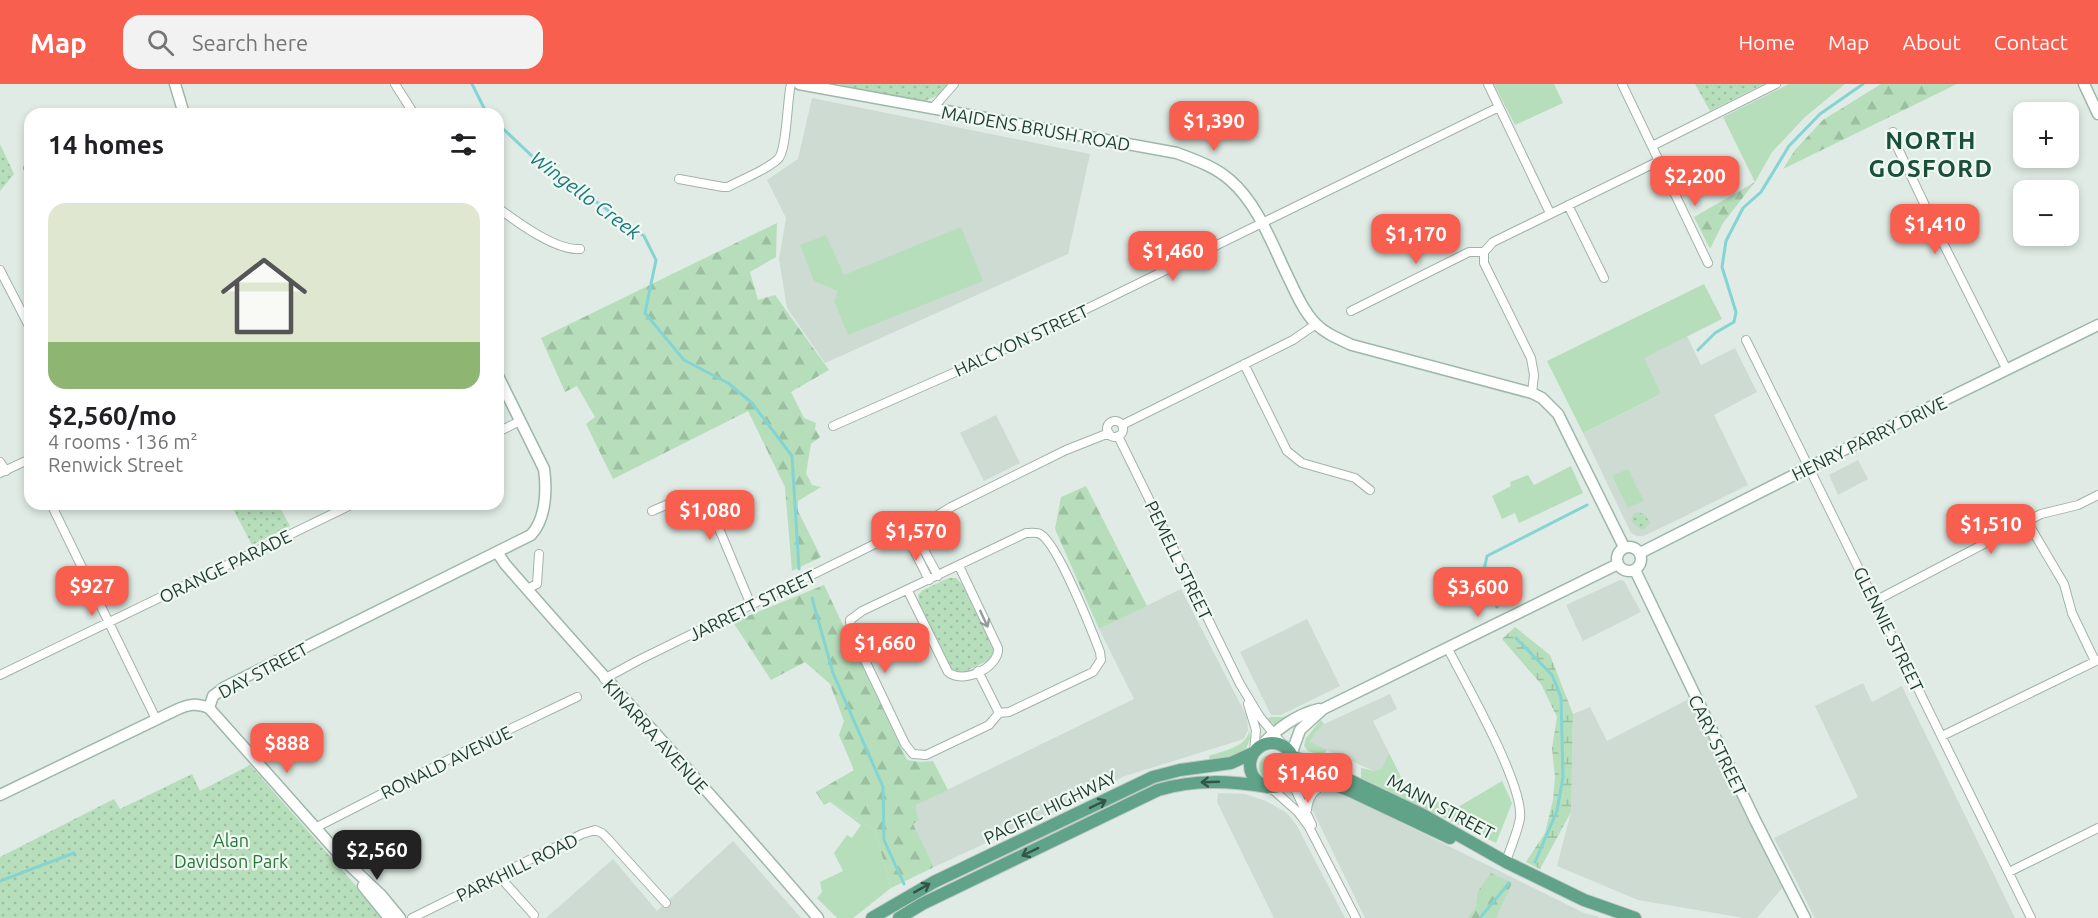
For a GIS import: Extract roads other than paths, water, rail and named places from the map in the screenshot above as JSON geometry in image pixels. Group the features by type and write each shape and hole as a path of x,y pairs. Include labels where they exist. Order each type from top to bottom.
{"main road":[{"path":"1274,743 1289,753 1291,778 1269,787 1258,783 1252,774 1250,763 1256,751 1274,743"},
{"name":"PACIFIC HIGHWAY","path":"872,918 934,882 1154,777 1180,770 1231,763 1256,751"},
{"name":"MANN STREET","path":"1289,753 1423,815 1506,862 1584,900 1635,918"},
{"name":"MANN STREET","path":"1291,778 1333,783 1479,852 1506,862"},
{"name":"PACIFIC HIGHWAY","path":"899,918 922,904 1158,790 1180,784 1214,782 1269,787"},
{"path":"887,918 922,904"}],"street":[{"path":"175,84 182,108"},
{"path":"395,84 409,108"},
{"path":"679,179 723,188 776,161 783,151 791,84"},
{"name":"MAIDENS BRUSH ROAD","path":"799,84 1177,153 1208,165 1229,179 1243,194 1262,224 1295,292 1316,324 1332,336 1352,345 1532,393"},
{"path":"932,109 954,84"},
{"path":"1488,84 1550,213"},
{"path":"1622,84 1708,263"},
{"path":"1652,146 1776,84"},
{"path":"2084,84 2098,114"},
{"name":"HALCYON STREET","path":"833,426 976,363 1499,107"},
{"path":"1893,132 1893,138 1940,237 2007,370"},
{"path":"1624,547 1558,414 1542,398 1532,393 1534,367 1484,263 1484,252 1493,242 1659,161"},
{"path":"1568,206 1604,278"},
{"path":"504,212 567,249 580,249"},
{"path":"1351,311 1469,252 1484,252"},
{"path":"0,270 24,316"},
{"path":"1122,424 1123,431 1118,436 1109,433 1110,423 1122,424 1293,340 1316,324"},
{"name":"HENRY PARRY DRIVE","path":"1640,553 2098,325"},
{"name":"GLENNIE STREET","path":"1746,340 2031,918"},
{"path":"1244,364 1287,451 1302,463 1355,478 1370,490"},
{"name":"DAY STREET","path":"0,795 187,705 197,704 209,708 213,696 225,687 531,535 539,527 542,515 546,481 544,469 504,388"},
{"path":"504,429 520,421"},
{"name":"JARRETT STREET","path":"604,679 883,540 909,537 902,527 906,523 911,522 918,526 951,507 1066,450 1109,433"},
{"name":"PEMELL STREET","path":"1118,436 1240,684 1260,717 1289,753"},
{"path":"0,462 3,472 24,463"},
{"path":"1875,601 2028,523 2041,514 2078,505 2098,495"},
{"path":"652,511 690,498 702,502 712,512 751,605"},
{"path":"54,510 156,719"},
{"name":"ORANGE PARADE","path":"0,675 341,510"},
{"path":"1942,736 2097,660 2072,613 2064,584 2028,523"},
{"path":"909,537 919,531 918,526"},
{"path":"1026,532 1040,533 1049,541 1075,591 1100,652 1101,660 1093,672 1010,712 999,713 989,725 926,756 913,754 905,744 851,631 850,620 938,576 1026,532"},
{"path":"909,537 938,576"},
{"path":"909,537 929,580"},
{"path":"1631,546 1640,553 1642,561 1635,570 1623,570 1618,564 1618,553 1624,547 1631,546"},
{"name":"KINARRA AVENUE","path":"497,552 604,679 679,760 818,918"},
{"path":"527,589 537,584 539,554"},
{"path":"1256,751 1273,734 1304,714 1323,709 1618,564"},
{"path":"908,591 948,672 958,677 978,671 996,660 999,655 998,648 959,566"},
{"name":"CARY STREET","path":"1635,570 1752,815 1805,918"},
{"path":"1448,649 1508,770 1519,798 1520,818 1506,862"},
{"path":"978,671 999,713"},
{"name":"PEMELL STREET","path":"1240,684 1254,725 1256,751"},
{"name":"RONALD AVENUE","path":"315,828 483,742 578,697"},
{"path":"209,708 345,861 400,918"},
{"path":"1289,753 1300,730 1323,709"},
{"path":"1291,778 1319,844 1356,918"},
{"path":"1307,812 1308,801 1314,791 1333,783"},
{"path":"1269,787 1298,812 1319,844"},
{"path":"2009,872 2098,828"},
{"name":"PARKHILL ROAD","path":"412,918 565,842 595,830 607,838 666,903"},
{"path":"345,861 389,918"},
{"path":"499,876 534,915"}],"waterway":[{"name":"Wingello Creek","path":"472,84 484,108"},
{"path":"1698,350 1715,333 1734,322 1736,312 1722,267 1726,241 1743,208 1761,192 1789,146 1820,114 1863,84"},
{"name":"Wingello Creek","path":"504,130 532,156 644,236 656,260 645,313 684,360 728,383 752,403 792,456 799,569"},
{"path":"1497,607 1483,575 1487,556 1587,505"},
{"name":"Wingello Creek","path":"812,598 833,673 883,787 884,840 904,884"},
{"path":"1516,638 1552,675 1561,697 1563,777 1557,811 1535,862"},
{"path":"0,881 74,853"},
{"path":"1480,918 1509,883"}],"district":[{"name":"NORTH GOSFORD","path":"1931,154"}],"park label":[{"name":"Alan Davidson Park","path":"231,850"}]}
